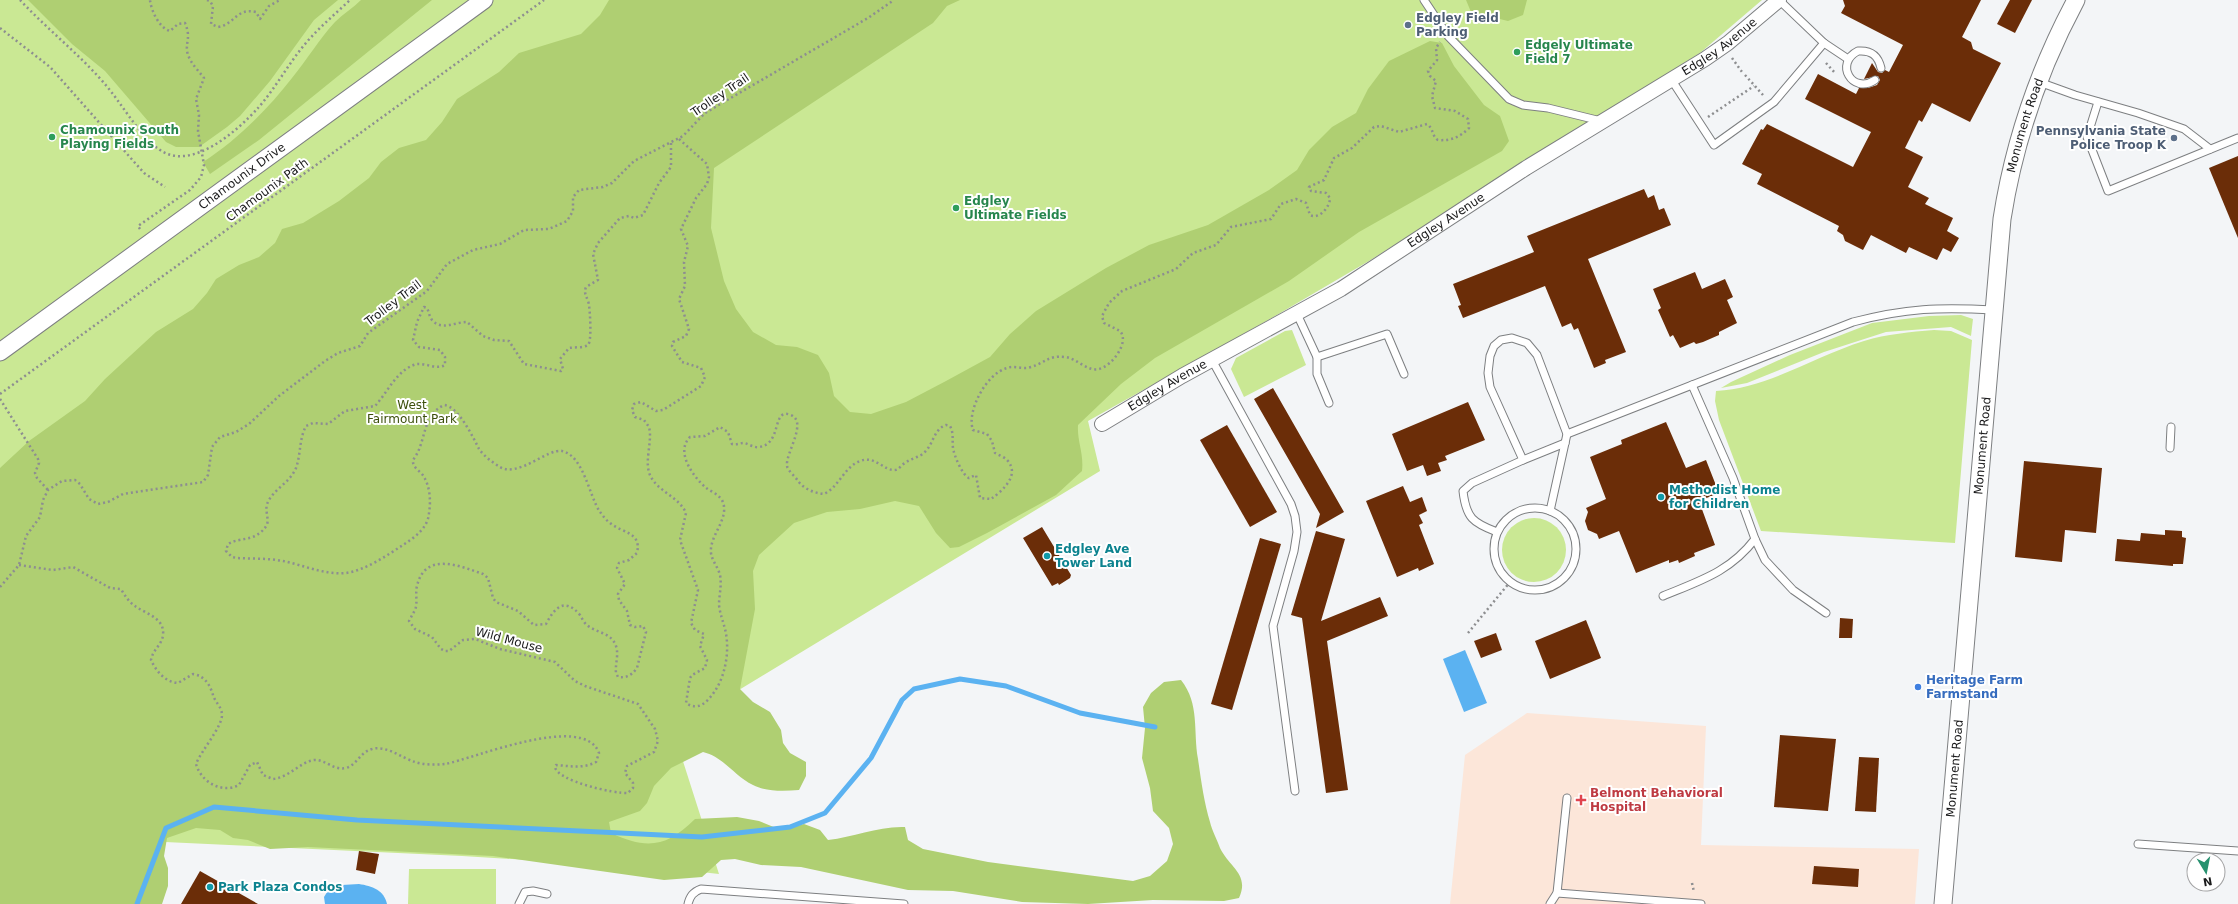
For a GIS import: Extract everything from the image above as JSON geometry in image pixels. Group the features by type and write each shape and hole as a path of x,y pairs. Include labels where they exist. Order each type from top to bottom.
{"street":[{"name":"Chamounix Drive","path":"0,352 484,0"},
{"name":"Edgley Avenue","path":"1102,424 1212,360 1297,314 1375,268 1486,193 1728,43 1779,0"},
{"name":"Monument Road","path":"1942,904 2002,219 2009,179 2021,132 2038,81 2076,0"}],"lane":[{"path":"1424,0 1448,36 1495,88 1509,100 1524,105 1548,108 1601,122"},
{"path":"1779,0 1824,43 1848,59"},
{"path":"1671,79 1714,145 1774,102 1824,43"},
{"path":"1875,80 1865,85 1859,84 1850,79 1846,69 1848,59 1852,54 1864,50 1876,56 1880,68"},
{"path":"2038,81 2098,102 2184,129 2210,149"},
{"path":"2098,102 2087,137 2108,191 2238,138"},
{"path":"1567,434 1853,322 1891,312 1933,308 1994,310"},
{"path":"1297,314 1317,357 1317,374 1329,403"},
{"path":"1317,357 1386,334 1404,374"},
{"path":"1523,460 1490,387 1488,373 1490,356 1494,346 1501,340 1512,338 1527,342 1537,355 1567,434 1550,511"},
{"path":"1212,360 1291,504 1295,516 1297,532 1294,551 1273,626 1295,791"},
{"path":"1692,385 1733,478 1755,539 1765,560 1778,577 1793,590 1826,613"},
{"path":"2170,448 2171,427"},
{"path":"1497,532 1478,525 1469,514 1463,491 1472,483 1565,443"},
{"path":"1528,508 1542,508 1550,511 1566,522 1574,534 1576,548 1574,562 1568,574 1558,583 1546,589 1526,589 1510,582 1499,571 1494,558 1493,545 1497,532 1504,521 1515,513 1528,508"},
{"path":"1663,596 1727,568 1743,555 1755,539"},
{"path":"1550,904 1557,893 1566,798"},
{"path":"2138,844 2238,851"},
{"path":"688,904 690,896 695,891 701,889 904,904"},
{"path":"519,904 525,892 533,891 547,894"},
{"path":"1557,893 1701,904"}],"path":[{"path":"20,0 104,82 149,140 160,151 180,157 203,151 224,139 239,127 259,107 302,48 324,23 350,0"},
{"path":"150,0 154,12 165,30 170,31 181,22 185,23 189,41 187,50 190,61 204,78 196,98 199,115 198,131 203,151 203,171 196,185 138,226 150,243"},
{"path":"207,0 210,1 213,6 211,24 218,27 228,24 235,16 245,11 256,12 260,19 269,6 280,0"},
{"name":"Chamounix Path","path":"0,394 544,0"},
{"name":"Trolley Trail","path":"48,490 62,481 74,480 80,484 89,499 98,504 108,502 123,494 138,491 200,484 208,475 212,448 220,437 236,432 249,424 279,396 325,361 338,353 360,346 368,333 427,291 447,264 473,250 500,244 524,230 549,229 567,221 573,212 575,193 586,188 603,187 612,183 634,161 678,139 705,113 868,18 894,0"},
{"path":"0,28 50,67 144,173 165,187"},
{"path":"678,139 707,164 709,177 707,184 696,198 681,229 688,246 684,262 685,286 679,299 689,329 686,336 673,342 672,346 682,362 701,368 705,377 700,386 663,410 656,411 641,402 634,404 632,410 635,416 644,420 649,427 648,470 651,477 680,502 686,513 680,540 698,590 691,623 695,630 704,634 700,646 707,660 705,668 692,675 690,678 686,703 697,707 703,705 716,690 727,659 728,650 720,611 720,573 711,553 712,543 723,516 722,502 703,485 690,468 684,456 684,447 690,438 705,436 720,427 728,432 732,444 744,443 758,447 768,444 775,435 779,417 782,415 791,415 794,417 798,427 787,461 788,469 802,486 824,494 832,489 850,467 860,461 870,460 891,470 898,469 907,461 929,449 936,433 946,425 950,426 952,430 953,451 963,473 969,478 976,475 980,498 991,499 1009,482 1011,470 1006,459 995,453 992,441 987,434 973,430 970,421 975,403 994,375 1014,366 1030,368 1051,357 1067,357 1096,369 1110,364 1120,349 1122,333 1104,323 1102,316 1109,303 1122,291 1176,269 1193,253 1216,245 1231,227 1271,219 1276,214 1277,208 1285,202 1301,200 1306,203 1310,215 1316,216 1321,214 1329,205 1330,198 1326,193 1311,191 1309,187 1324,180 1334,158 1352,148 1374,127 1381,126 1399,132 1427,124 1433,131 1436,140 1442,141 1452,140 1462,134 1469,128 1468,119 1455,111 1435,108 1432,96 1436,81 1428,73 1430,67 1437,60 1436,48 1438,44 1448,36"},
{"path":"1745,75 1757,89"},
{"path":"1708,116 1754,86"},
{"name":"Wild Mouse","path":"18,565 53,570 73,567 110,588 121,589 135,606 158,620 163,627 164,634 161,643 152,655 153,664 165,678 173,682 178,683 193,674 199,675 205,679 211,689 214,700 221,709 220,722 196,764 203,778 220,788 239,785 250,766 257,762 263,774 273,779 294,772 307,761 315,760 339,768 348,767 365,751 373,748 383,749 414,762 434,765 446,764 487,750 556,736 581,739 593,746 599,753 596,762 591,765 579,767 556,765 555,767 557,772 572,780 596,788 618,793 628,793 633,788 633,783 625,773 627,766 654,752 658,741 655,729 638,704 585,686 575,681 555,662 500,649 475,639 463,640 449,651 445,651 441,649 437,641 415,629 409,621 415,610 416,587 422,571 431,565 447,564 483,574 488,578 493,598 496,602 518,611 534,625 546,624 552,611 558,606 568,606 586,625 608,635 616,644 616,674 618,677 625,677 634,672 637,668 646,632 643,626 635,627 630,625 627,611 618,600 618,594 625,584 617,568 619,563 629,560 637,553 637,542 633,535 610,524 599,511 580,468 568,454 558,451 514,470 501,468 480,449 452,408 444,405 432,412 426,424 422,447 413,460 414,466 424,476 427,484 430,502 427,522 421,531 403,545 358,569 340,573 273,560 237,558 232,557 226,551 228,544 232,541 250,539 266,525 267,505 274,494 292,478 306,426 313,423 328,424 345,411 375,406 395,380 409,368 417,364 428,364 438,367 445,364 445,357 440,350 419,347 413,340 417,322 424,307 427,308 433,321 438,325 450,325 466,322 483,336 494,340 509,341 524,364 561,371 563,369 560,359 569,348 583,347 591,340 590,307 585,291 586,287 598,280 594,254 596,247 620,218 629,216 634,218 643,215 659,183 671,167 671,142"},
{"path":"0,399 38,459 39,463 35,473 37,478 48,490 43,500 40,517 26,536 18,565 0,587"},
{"path":"1468,633 1510,582"},
{"path":"1692,883 1695,897"}],"shaded area":[{"name":"Belmont Behavioral Hospital","path":"1527,713 1706,726 1701,845 1919,849 1915,904 1450,904 1465,755"}],"green space":[{"name":"West Fairmount Park","path":"0,0 1762,0 1700,53 1369,261 1270,319 1088,421 1100,471 673,730 719,874 674,869 462,856 165,842 150,904 0,904"},
{"path":"28,0 338,0 314,20 270,81 240,116 199,147 176,147 166,142 105,71 72,44"},
{"path":"361,0 432,0 259,140 210,174 203,162 215,154 262,113 283,90 329,29 338,19"},
{"name":"West Fairmount Park","path":"609,0 960,0 947,6 933,23 714,168 711,228 724,281 736,309 753,332 776,345 797,347 818,355 829,373 834,396 850,412 871,414 906,402 946,381 990,357 1010,334 1036,311 1106,268 1149,245 1208,225 1269,190 1297,170 1309,150 1332,127 1356,113 1368,89 1389,61 1430,41 1442,43 1454,66 1484,105 1500,116 1509,141 1502,151 1359,232 1289,281 1155,358 1121,384 1078,425 1082,471 1056,495 959,547 950,548 936,533 919,506 895,501 860,509 827,512 794,523 759,555 753,571 755,609 740,689 753,702 770,712 781,730 783,743 790,753 806,762 806,776 799,790 787,791 758,787 740,777 717,758 703,752 671,768 654,786 647,803 640,811 609,822 611,833 635,842 646,843 656,843 666,840 685,828 695,819 737,817 759,821 781,830 804,824 820,830 828,840 885,828 905,827 908,840 923,849 988,862 1133,881 1150,876 1167,861 1173,844 1169,828 1153,811 1150,788 1142,758 1145,728 1143,707 1151,693 1164,682 1181,680 1187,689 1193,708 1198,759 1208,814 1212,829 1220,848 1240,877 1242,890 1239,898 1224,901 1153,900 1088,904 1022,902 953,891 908,890 801,867 761,865 735,859 721,860 702,877 664,880 493,856 308,847 270,849 248,840 233,838 220,830 196,828 167,838 164,856 168,868 168,886 162,904 0,904 0,468 29,441 85,401 105,379 156,332 193,309 207,293 216,279 239,265 259,257 275,243 282,229 303,223 339,201 369,178 381,162 399,148 426,140 442,122 457,99 499,72 519,53 581,34 600,15"},
{"path":"1466,0 1527,0 1523,15 1508,21 1471,12"},
{"path":"1961,315 1973,319 1971,336 1951,327 1886,332 1824,352 1747,383 1721,388 1790,355 1872,323 1929,316"},
{"path":"1292,330 1306,365 1244,397 1231,369 1236,358 1285,331"},
{"path":"1934,330 1951,331 1972,340 1955,543 1761,531 1719,420 1715,401 1716,391 1736,389 1773,378 1846,347 1864,341 1890,335"},
{"path":"1534,518 1552,524 1560,532 1566,550 1560,568 1552,576 1534,582 1516,576 1508,568 1502,550 1508,532 1516,524"},
{"path":"409,869 496,869 496,904 408,904"}],"water":[{"path":"1465,650 1487,703 1464,712 1443,659"},
{"path":"359,884 368,886 380,892 387,904 325,904 324,897 329,889 342,885"}],"building":[{"path":"1843,0 1981,0 1962,37 1971,42 1973,49 2001,63 1970,122 1932,103 1922,122 1919,120 1905,148 1923,157 1908,187 1929,198 1925,204 1953,218 1947,231 1959,238 1951,252 1943,248 1937,260 1909,247 1906,253 1871,235 1863,250 1845,241 1843,235 1837,231 1839,226 1757,184 1762,174 1742,164 1761,129 1763,130 1767,124 1853,167 1871,132 1805,99 1818,74 1856,94 1859,88 1868,88 1877,85 1880,80 1878,76 1864,79 1872,63 1878,72 1882,73 1885,70 1889,72 1903,45 1841,13 1845,6"},
{"path":"2010,0 2032,0 2015,33 1997,24"},
{"path":"2238,156 2238,238 2209,168"},
{"path":"1644,189 1648,198 1654,195 1659,210 1664,208 1671,225 1588,259 1626,352 1605,360 1606,363 1594,368 1578,328 1574,330 1571,323 1562,327 1545,286 1463,318 1458,306 1461,305 1453,284 1534,252 1527,236"},
{"path":"1695,272 1702,289 1725,279 1733,297 1727,300 1737,323 1719,332 1719,335 1703,342 1696,344 1694,342 1680,348 1673,335 1670,337 1658,310 1661,308 1653,289"},
{"path":"1273,388 1344,512 1316,528 1320,514 1254,399"},
{"path":"1468,402 1485,440 1445,456 1447,460 1438,463 1441,471 1427,476 1423,465 1407,471 1392,434"},
{"name":"Methodist Home for Children","path":"1666,422 1686,468 1706,460 1719,493 1699,501 1715,545 1694,553 1695,556 1679,563 1678,560 1669,563 1669,560 1636,573 1619,531 1599,539 1597,534 1588,530 1585,521 1588,512 1586,508 1606,499 1590,457 1622,444 1621,440"},
{"path":"1227,425 1277,512 1250,527 1200,440"},
{"path":"2024,461 2102,468 2096,533 2065,530 2062,562 2015,557"},
{"path":"1403,486 1410,502 1422,497 1427,511 1419,515 1423,523 1419,525 1434,564 1419,571 1418,568 1397,577 1366,501"},
{"name":"Edgley Ave Tower Land","path":"1042,527 1071,575 1070,578 1059,585 1058,583 1052,586 1023,538"},
{"path":"2165,530 2182,531 2182,537 2186,538 2183,564 2173,564 2173,566 2115,561 2117,539 2140,541 2141,533 2165,535"},
{"path":"1316,531 1345,539 1321,621 1380,597 1388,616 1327,641 1348,790 1326,793 1302,618 1291,615"},
{"path":"1260,538 1281,544 1232,710 1211,704"},
{"path":"1840,618 1853,619 1852,638 1839,638"},
{"path":"1586,620 1601,658 1550,679 1535,641"},
{"path":"1496,633 1502,650 1481,658 1474,641"},
{"path":"1780,735 1836,739 1828,811 1774,807"},
{"path":"1859,757 1879,758 1876,812 1855,811"},
{"path":"359,851 379,854 375,874 356,870"},
{"path":"1814,866 1859,869 1858,887 1812,884"},
{"name":"Park Plaza Condos","path":"200,871 258,904 181,904"}],"waterway":[{"path":"137,904 166,828 214,807 357,820 702,837 790,827 825,813 871,758 902,700 914,689 960,679 1006,686 1080,713 1155,727"}],"place":[{"name":"Edgley Field Parking","path":"1408,25"},
{"name":"Edgely Ultimate Field 7","path":"1517,52"},
{"name":"Chamounix South Playing Fields","path":"52,137"},
{"name":"Pennsylvania State Police Troop K","path":"2174,138"},
{"name":"Edgley Ultimate Fields","path":"956,208"},
{"name":"Methodist Home for Children","path":"1661,497"},
{"name":"Edgley Ave Tower Land","path":"1047,556"},
{"name":"Heritage Farm Farmstand","path":"1918,687"},
{"name":"Belmont Behavioral Hospital","path":"1581,800"},
{"name":"Park Plaza Condos","path":"210,887"}]}
